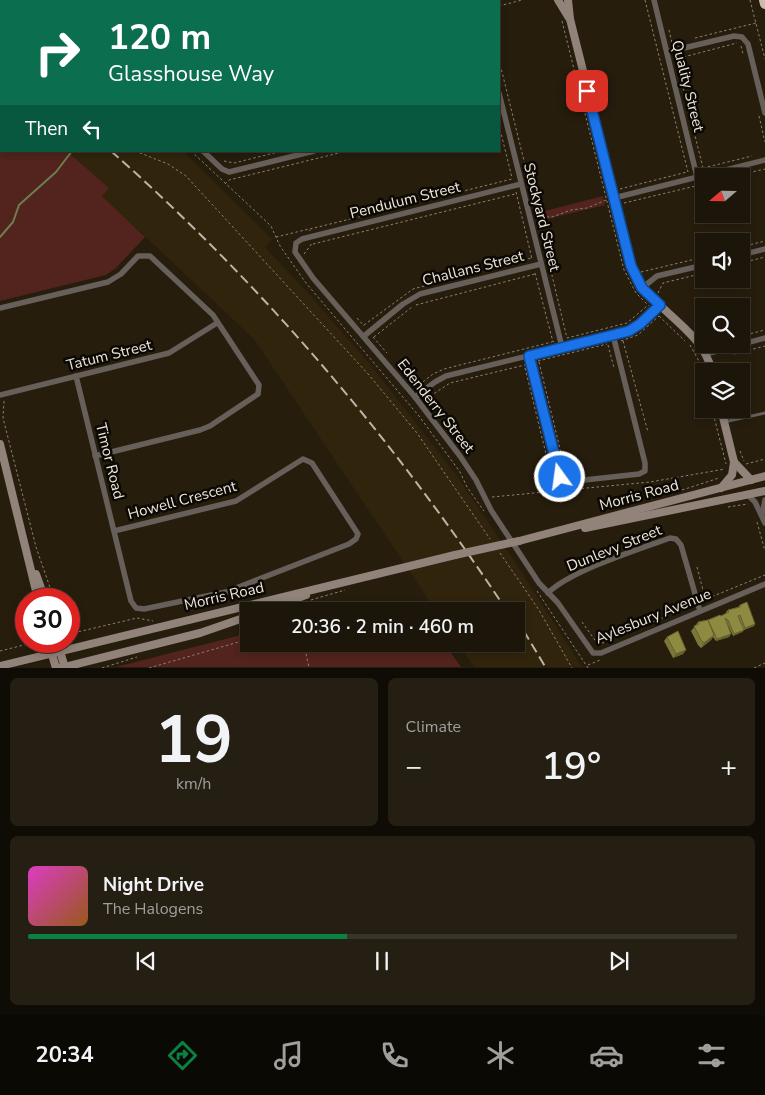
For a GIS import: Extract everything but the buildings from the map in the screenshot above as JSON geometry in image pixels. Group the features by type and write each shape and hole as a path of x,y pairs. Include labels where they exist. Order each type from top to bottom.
{"highway":[{"path":"764,0 765,4"}],"street":[{"path":"558,0 570,20"},
{"path":"568,0 570,20 631,266 660,305 698,341 709,363"},
{"name":"Quality Street","path":"654,0 695,169"},
{"path":"666,52 736,36 744,38 765,113"},
{"name":"Stockyard Street","path":"500,105 522,184 562,348"},
{"path":"204,152 222,169 229,172 310,152"},
{"path":"733,168 765,160"},
{"path":"614,198 695,178"},
{"name":"Pendulum Street","path":"296,244 299,240 522,184"},
{"name":"Edenderry Street","path":"296,244 296,254 308,272 367,334 418,395 460,456 534,575 548,593"},
{"path":"750,253 765,250"},
{"path":"0,308 108,282 121,274 138,256 150,256 218,323 256,381 259,390 253,397 210,426 95,456"},
{"name":"Challans Street","path":"367,334 410,299 420,294 541,264"},
{"path":"645,285 658,276 695,266"},
{"path":"418,395 446,376 613,335 636,327 660,305"},
{"name":"Tatum Street","path":"0,395 169,353 218,323"},
{"path":"529,356 560,477 566,482 639,474 645,471 645,463 613,335"},
{"path":"706,354 765,338"},
{"name":"Timor Road","path":"76,376 132,601 136,608"},
{"path":"721,488 732,475 734,462 723,418"},
{"path":"0,444 35,588"},
{"name":"Howell Crescent","path":"114,531 236,501 303,459 312,463 356,529 356,539 349,544 252,583 226,592 144,609 136,608"},
{"path":"734,462 751,480"},
{"name":"Morris Road","path":"519,541 765,476"},
{"name":"Morris Road","path":"80,645 455,555 765,491"},
{"path":"748,495 755,502 765,523"},
{"path":"762,517 765,500"},
{"path":"23,537 41,588"},
{"name":"Dunlevy Street","path":"548,593 558,584 670,538 676,539 681,545 700,611"},
{"name":"Morris Road","path":"287,602 455,555"},
{"name":"Aylesbury Avenue","path":"548,593 558,603 590,651 596,654 765,584"},
{"path":"213,613 218,627"},
{"name":"Morris Road","path":"63,667 218,627 240,619"},
{"path":"52,653 56,668"},
{"name":"Morris Road","path":"0,666 52,653"},
{"path":"61,653 63,667"}],"lane":[{"path":"724,422 765,413"}],"path":[{"path":"500,6 522,0"},
{"path":"645,0 688,172"},
{"path":"750,0 765,59"},
{"path":"691,39 756,23"},
{"path":"668,26 674,51"},
{"path":"703,168 676,59 740,43 745,61"},
{"path":"500,64 568,338"},
{"path":"758,115 765,142"},
{"path":"500,129 553,342 627,323 648,305"},
{"path":"138,152 168,164 186,176 288,285 417,433 490,538"},
{"path":"222,160 234,163 278,152"},
{"path":"225,184 229,180 343,152"},
{"path":"750,172 765,169"},
{"path":"276,237 512,179"},
{"path":"614,198 623,204 695,186"},
{"path":"538,217 552,217 571,210 587,208 614,198 619,189"},
{"path":"307,259 304,255 306,248 313,244 516,194"},
{"path":"309,229 313,244"},
{"path":"750,245 765,241"},
{"path":"750,261 765,257"},
{"path":"642,272 695,259"},
{"path":"639,267 645,285 658,293 663,282 695,274"},
{"path":"371,340 413,306 422,302 536,273"},
{"path":"352,312 371,340 392,359"},
{"path":"415,388 418,395 425,400 450,383 622,341 643,331 659,316"},
{"path":"750,334 765,330"},
{"path":"622,341 648,432"},
{"path":"732,354 765,346"},
{"path":"539,361 563,461"},
{"path":"524,365 548,462"},
{"path":"4,404 3,418 29,520 51,588"},
{"path":"486,500 554,490 563,491 650,482 727,468 714,418"},
{"path":"746,464 765,459"},
{"path":"748,504 751,510"},
{"path":"754,516 765,551"},
{"path":"495,546 538,610 572,668"},
{"path":"697,566 704,594 708,596"},
{"path":"597,643 600,644 697,603 708,596 711,597 765,575"},
{"path":"149,668 240,642"},
{"path":"0,651 15,647"},
{"path":"306,652 309,668"},
{"path":"754,668 765,663"}],"shaded area":[{"path":"0,152 68,152 109,188 102,196 145,237 116,268 106,275 0,301"},
{"path":"68,152 184,152 272,239 265,247 369,363 454,472 515,562 582,667 474,667 464,652 525,652 525,602 430,602 254,339 102,196 109,188"},
{"path":"603,196 605,205 539,221 537,213"},
{"path":"240,635 240,652 451,652 461,667 116,667"}],"waterway":[{"path":"0,237 13,222 19,205 56,172 71,152"}],"railway":[{"path":"112,152 222,256 324,368 373,426 419,486 501,602"},
{"path":"525,633 546,668"}],"route":[{"path":"560,477 529,356 629,331 640,324 660,305 642,288 631,266 587,91"}]}
